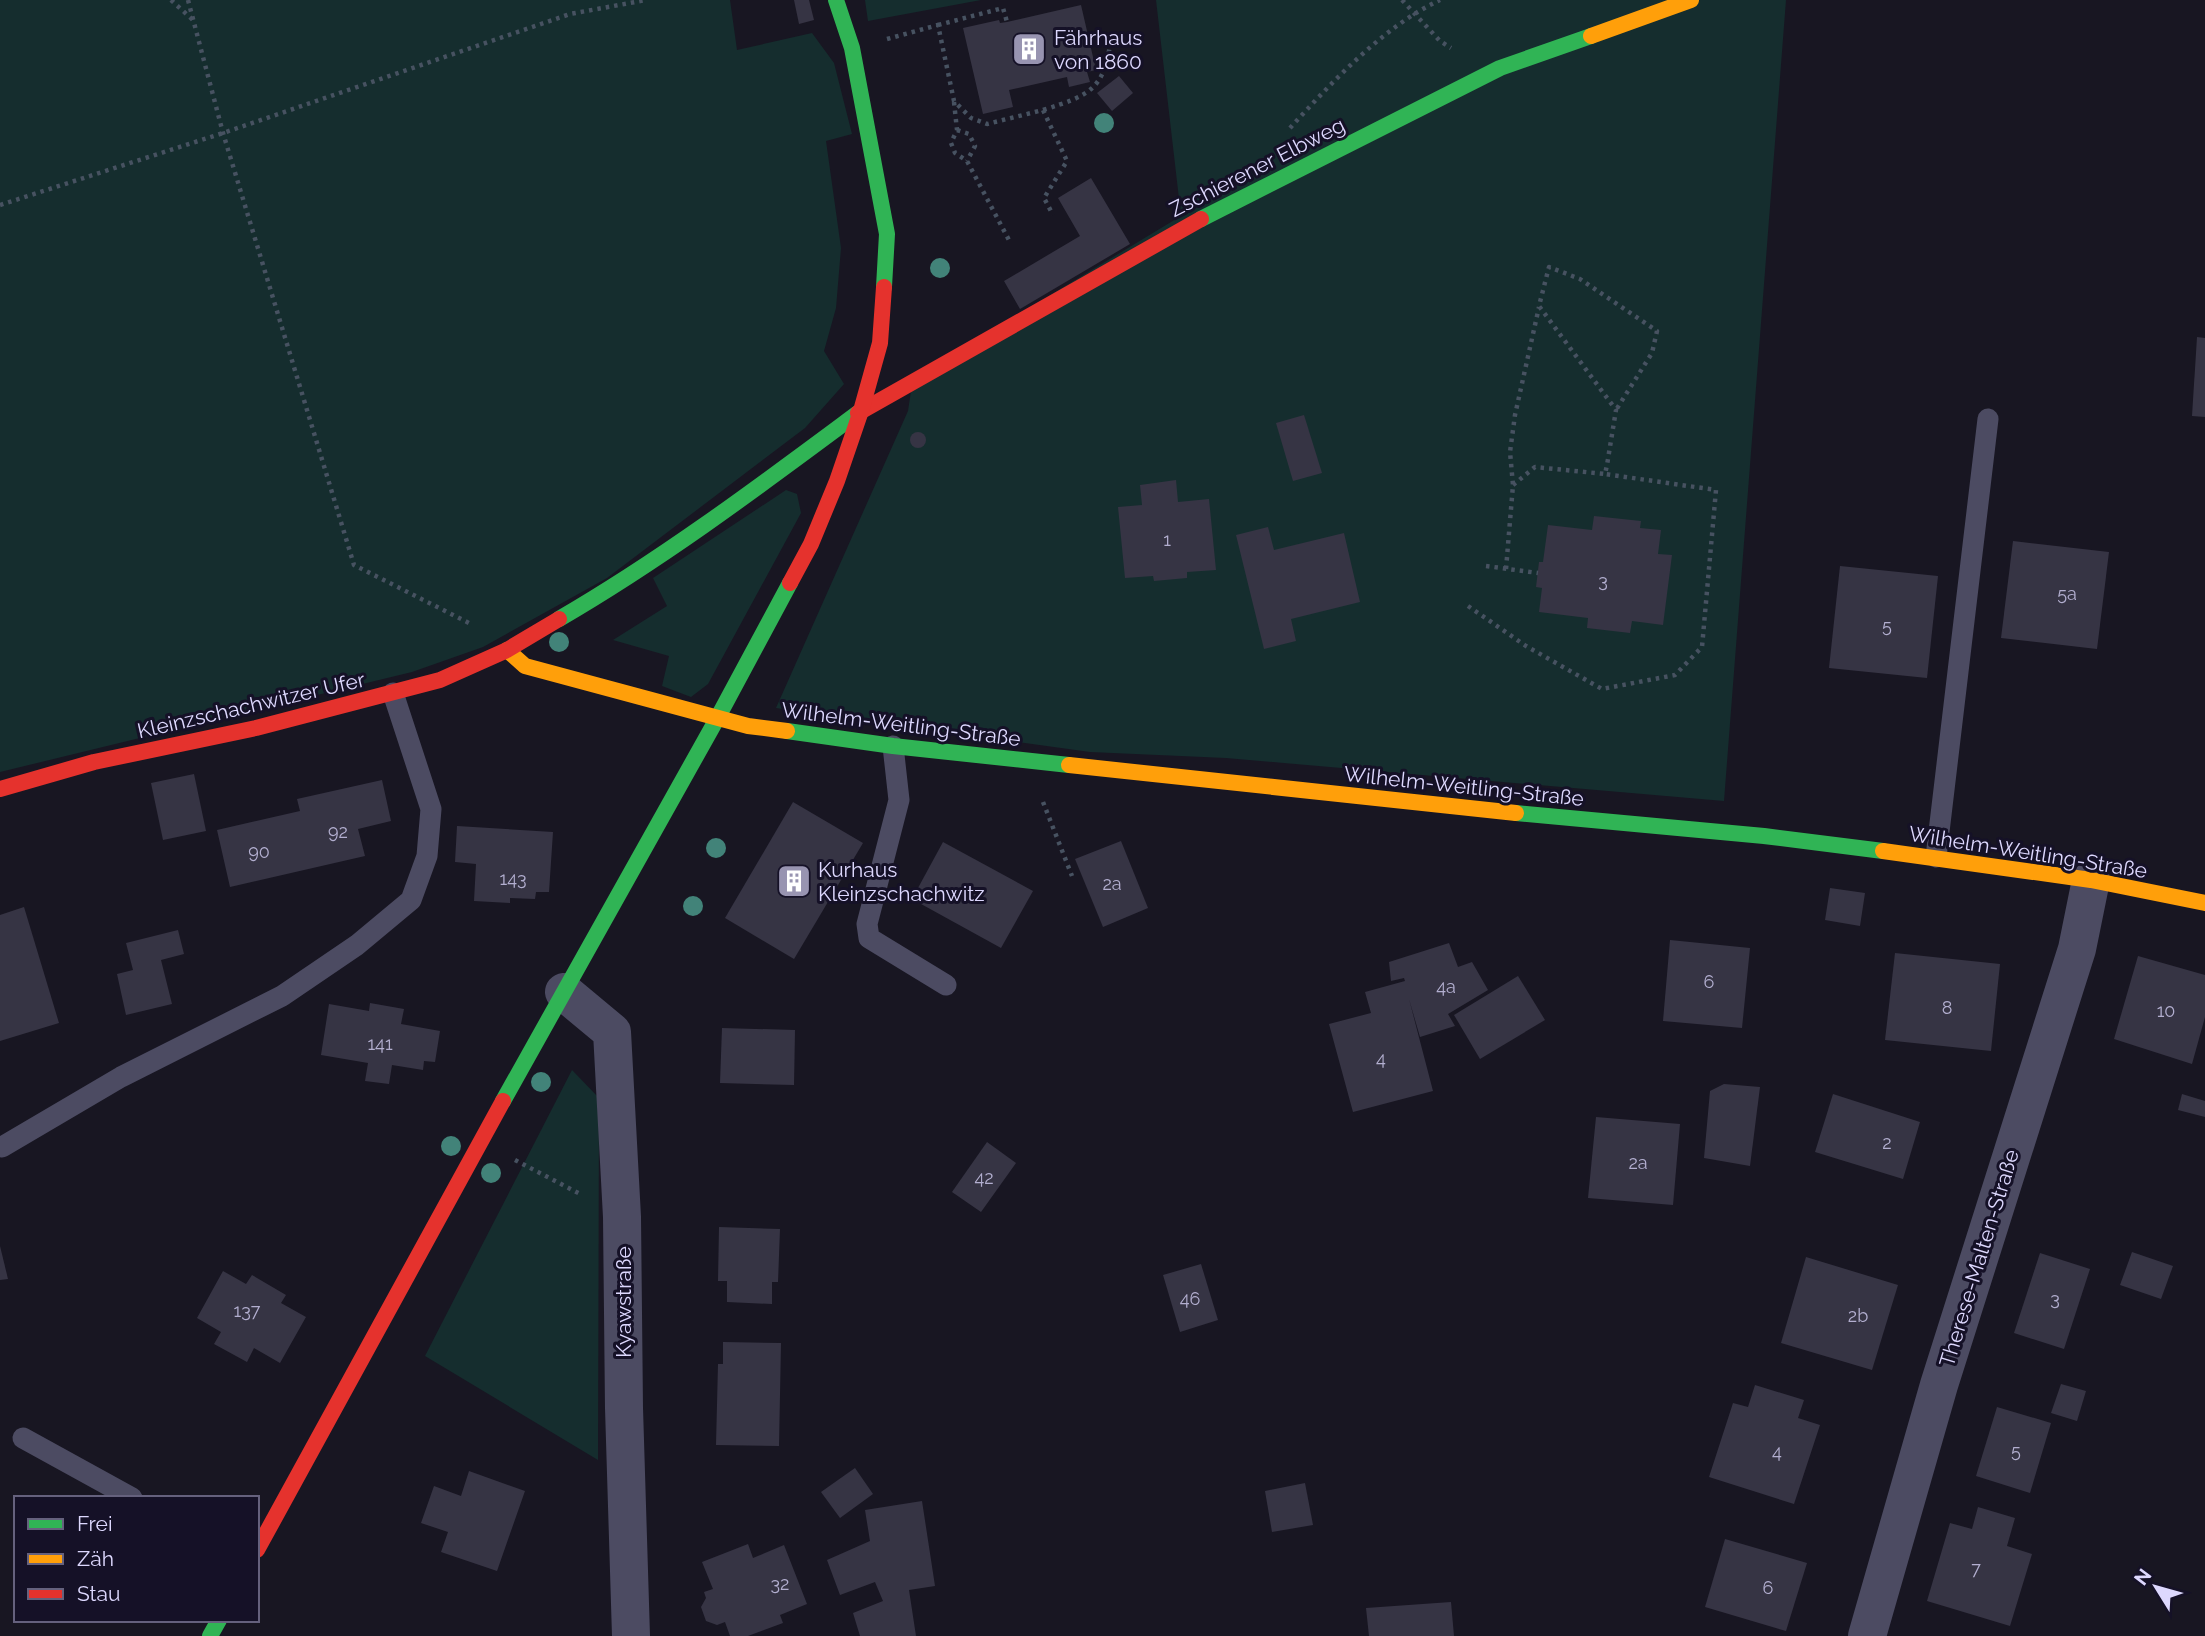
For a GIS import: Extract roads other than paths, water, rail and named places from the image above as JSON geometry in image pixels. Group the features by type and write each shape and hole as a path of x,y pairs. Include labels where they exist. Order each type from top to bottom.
{"street":[{"path":"259,1546 480,1142 718,717 811,544 837,481 880,343 887,234 852,48 836,0"},
{"name":"Zschierener Elbweg","path":"861,411 1182,229 1500,68 1691,0"},
{"name":"Kleinzschachwitzer Ufer","path":"0,789 94,762 256,729 440,680 507,650 614,587 730,507 861,411"},
{"path":"507,650 525,666 718,717"},
{"name":"Wilhelm-Weitling-Straße","path":"718,717 748,726 893,746 1434,805 1764,836 1936,857 2091,880 2205,903"},
{"name":"Therese-Malten-Straße","path":"1867,1636 1939,1385 2077,949 2091,880"},
{"name":"Kyawstraße","path":"564,992 612,1032 622,1216 624,1408 631,1636"}],"lane":[{"path":"1936,857 1988,419"},
{"path":"2,1147 121,1077 282,996 357,945 411,900 427,856 431,809 393,693"},
{"path":"893,746 898,800 867,924 869,938 946,985"},
{"path":"23,1438 128,1496"}],"place":[{"name":"Fährhaus von 1860","path":"1029,49"},
{"name":"Kurhaus Kleinzschachwitz","path":"794,881"}]}
